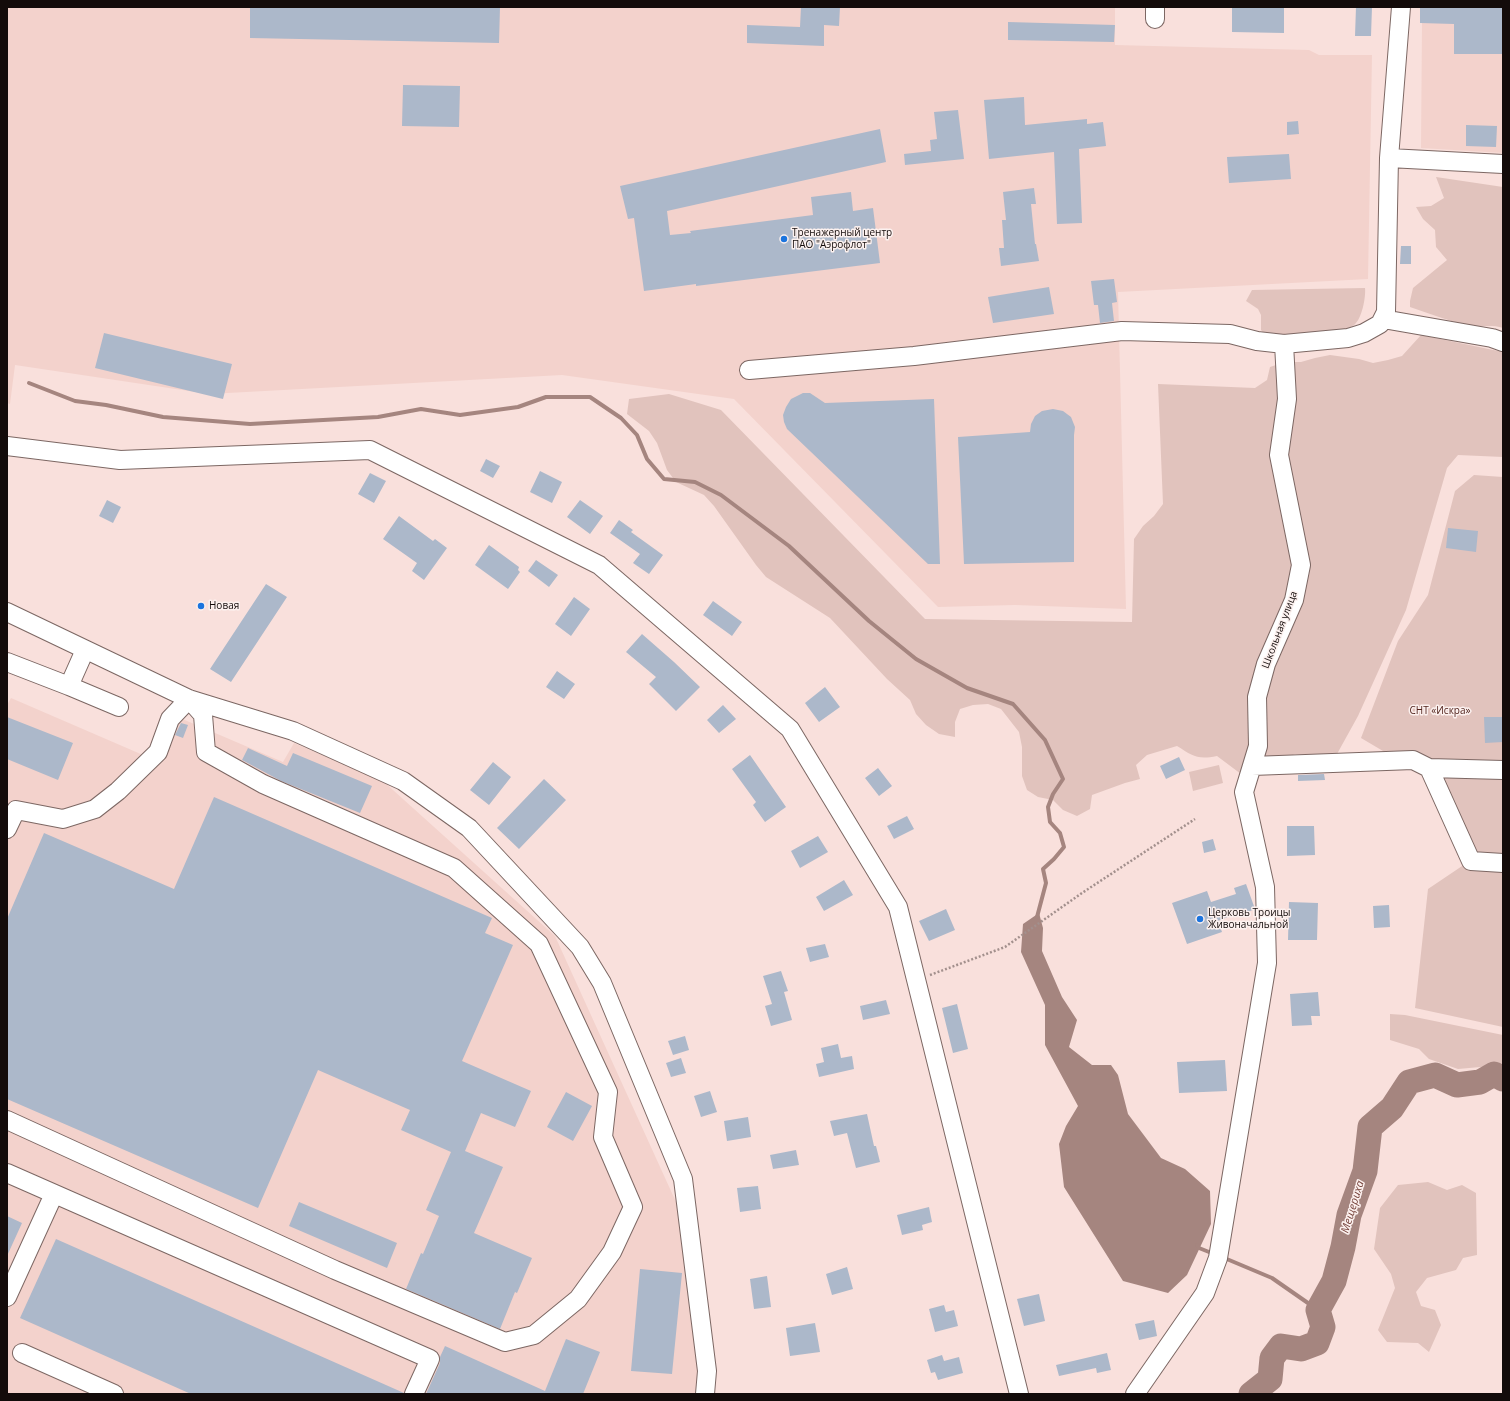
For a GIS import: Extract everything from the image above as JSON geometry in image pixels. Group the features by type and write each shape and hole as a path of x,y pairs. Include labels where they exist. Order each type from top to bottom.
{"street":[{"path":"749,370 914,356 1115,332 1230,334 1257,341 1284,344 1348,338 1364,333 1380,324 1386,312 1389,158 1401,7"},
{"path":"1389,158 1503,164"},
{"path":"1383,319 1492,338 1503,342"},
{"name":"Школьная улица","path":"1134,1394 1205,1293 1218,1258 1267,963 1265,888 1244,792 1258,746 1257,697 1266,664 1294,600 1301,565 1279,455 1287,399 1284,344"},
{"path":"7,446 120,460 370,450 599,565 790,729 898,907 1019,1394"},
{"path":"7,612 188,699 293,731 403,781 469,828 580,947 602,983 683,1179 707,1371 705,1394"},
{"path":"69,686 85,650"},
{"path":"7,662 119,707"},
{"path":"7,829 16,810 63,819 95,809 118,791 158,752 170,719 188,699"},
{"path":"7,1120 335,1270 505,1342 534,1335 578,1299 612,1252 633,1208 603,1137 608,1092 539,944 454,868 262,784 206,752 203,715 188,699"},
{"path":"1252,766 1413,760 1429,768 1503,770"},
{"path":"1429,768 1471,861 1503,864"},
{"path":"7,1173 430,1359 414,1394"},
{"path":"7,1298 54,1194"},
{"path":"22,1353 114,1394"}],"path":[{"path":"916,980 1005,947 1044,919 1195,819"}],"shaded area":[{"path":"7,7 1115,7 1115,45 1309,50 1319,55 1372,55 1368,279 1118,292 1126,609 1015,605 938,607 734,399 562,375 209,394 15,365 10,404 7,403"},
{"path":"1420,7 1503,7 1503,153 1421,148 1422,23 1420,23"},
{"path":"11,698 143,755 173,715 283,762 294,743 383,781 555,936 681,1213 701,1394 7,1394 7,705"},
{"path":"1039,913 1043,928 1042,951 1062,997 1077,1020 1069,1047 1092,1065 1111,1065 1118,1075 1128,1114 1161,1158 1185,1169 1210,1191 1211,1224 1187,1275 1168,1293 1123,1281 1064,1187 1059,1144 1066,1126 1078,1106 1045,1045 1045,1005 1021,952 1023,924"}],"green space":[{"path":"1436,177 1503,187 1503,328 1494,326 1465,325 1410,307 1413,288 1447,260 1436,247 1435,230 1423,219 1416,207 1431,206 1444,198"},
{"path":"1365,288 1363,308 1357,322 1354,325 1337,331 1265,335 1261,330 1261,315 1258,309 1246,301 1252,290"},
{"path":"1421,335 1503,352 1503,457 1458,455 1447,468 1406,610 1358,716 1337,754 1295,754 1241,774 1217,756 1205,758 1196,756 1177,746 1147,755 1136,765 1140,779 1092,795 1090,809 1077,816 1063,810 1053,800 1038,797 1027,790 1022,776 1022,747 1019,732 1001,709 988,704 973,705 960,709 955,722 955,737 939,734 926,725 916,714 910,700 887,679 830,618 766,577 714,506 704,495 676,482 667,470 657,443 649,431 627,414 629,399 669,394 721,410 925,619 1132,622 1134,539 1143,526 1154,516 1163,504 1158,384 1255,388 1267,380 1270,367 1285,362 1301,362 1330,355 1359,359 1373,363 1402,356"},
{"name":"СНТ «Искра»","path":"1474,475 1503,477 1503,1027 1415,1008 1428,889 1474,858 1422,774 1361,738 1398,641 1428,595 1455,491"},
{"path":"1219,765 1223,783 1193,791 1189,772"},
{"path":"1390,1014 1405,1015 1503,1035 1503,1065 1458,1069 1429,1059 1419,1049 1390,1040"},
{"path":"1428,1182 1447,1190 1462,1185 1476,1193 1477,1255 1463,1258 1456,1270 1427,1278 1416,1292 1421,1306 1435,1310 1441,1325 1429,1352 1418,1343 1387,1342 1378,1330 1395,1288 1391,1274 1374,1249 1380,1208 1398,1185"}],"building":[{"path":"250,7 500,7 499,43 250,38"},
{"path":"801,7 840,7 839,26 824,25 824,46 747,43 747,25 800,27"},
{"path":"1232,7 1284,7 1284,33 1232,32"},
{"path":"1356,7 1372,7 1371,36 1355,36"},
{"path":"1420,7 1503,7 1503,54 1454,54 1454,24 1420,23"},
{"path":"1008,22 1115,25 1114,42 1008,40"},
{"path":"403,85 460,86 459,127 402,126"},
{"path":"1024,97 1025,125 1087,119 1087,124 1103,122 1106,146 1079,149 1082,223 1057,224 1054,152 989,159 984,100"},
{"path":"958,110 964,159 905,165 904,154 931,151 930,140 937,139 934,112"},
{"path":"1298,121 1299,134 1287,135 1287,122"},
{"path":"1466,125 1497,126 1496,147 1466,146"},
{"path":"880,129 886,162 667,211 670,235 691,233 690,231 813,215 811,197 851,192 853,211 873,208 880,263 644,291 634,218 628,219 620,186"},
{"path":"1289,154 1291,179 1229,183 1227,157"},
{"path":"1034,188 1036,204 1031,204 1035,244 1039,261 1001,266 999,248 1004,248 1002,220 1006,220 1003,192"},
{"path":"1401,246 1411,246 1411,264 1400,264"},
{"path":"1114,279 1117,302 1112,303 1114,321 1100,323 1098,305 1094,305 1091,281"},
{"path":"1049,287 1054,314 993,323 988,297"},
{"path":"104,333 232,364 223,399 95,368"},
{"path":"803,393 810,393 825,403 934,399 940,564 928,564 787,429 783,415 786,407 791,399"},
{"path":"1053,409 1063,411 1071,417 1075,427 1074,562 964,564 958,437 1030,432 1031,424 1035,416 1042,411"},
{"path":"486,459 500,466 493,478 480,471"},
{"path":"540,471 562,482 552,503 530,492"},
{"path":"370,473 386,481 374,503 358,494"},
{"path":"107,500 121,507 113,523 99,516"},
{"path":"580,500 603,516 590,534 567,517"},
{"path":"399,516 433,541 435,539 447,548 424,580 412,571 417,563 383,539"},
{"path":"619,520 633,530 631,532 663,555 649,574 633,563 640,554 610,533"},
{"path":"1448,528 1478,531 1476,552 1446,548"},
{"path":"489,545 519,567 518,570 520,572 508,589 475,565"},
{"path":"536,560 558,575 549,587 528,571"},
{"path":"266,584 287,597 231,682 210,669"},
{"path":"574,597 590,609 571,636 555,624"},
{"path":"713,601 742,622 732,636 703,615"},
{"path":"642,634 700,687 676,711 649,684 656,677 626,652"},
{"path":"557,671 575,684 564,699 546,687"},
{"path":"825,687 840,707 819,722 805,703"},
{"path":"723,705 736,719 719,733 707,720"},
{"path":"7,717 73,743 58,780 7,759"},
{"path":"1484,717 1503,717 1503,742 1485,743"},
{"path":"181,723 188,725 183,738 175,735"},
{"path":"248,748 287,766 293,753 372,786 360,813 281,781 242,760"},
{"path":"750,755 786,807 765,822 753,805 756,802 732,769"},
{"path":"1179,757 1185,770 1166,779 1160,766"},
{"path":"493,762 511,777 489,805 470,790"},
{"path":"878,768 892,786 879,796 865,778"},
{"path":"1324,774 1325,780 1298,781 1298,775"},
{"path":"544,779 566,800 519,849 497,828"},
{"path":"214,797 492,918 485,933 513,945 462,1061 531,1091 515,1127 481,1113 465,1151 503,1167 474,1233 532,1258 517,1293 515,1292 500,1329 406,1289 439,1216 426,1210 451,1152 401,1130 410,1110 318,1070 258,1208 7,1099 7,919 44,833 174,889"},
{"path":"907,816 914,829 894,839 887,826"},
{"path":"1287,826 1314,826 1315,855 1287,856"},
{"path":"818,836 828,852 800,868 791,851"},
{"path":"1213,839 1216,850 1204,853 1202,842"},
{"path":"844,880 853,895 824,911 816,897"},
{"name":"Церковь Троицы Живоначальной","path":"1246,884 1255,909 1243,914 1242,911 1218,921 1222,932 1187,944 1172,903 1207,891 1211,902 1236,894 1234,888"},
{"path":"1289,902 1318,903 1317,940 1288,940"},
{"path":"1389,905 1390,927 1374,928 1373,906"},
{"path":"946,909 955,930 929,941 919,921"},
{"path":"825,944 829,957 810,962 806,948"},
{"path":"781,971 788,991 784,992 792,1020 771,1026 765,1006 772,1004 763,976"},
{"path":"1318,992 1320,1016 1311,1016 1312,1025 1292,1026 1290,994"},
{"path":"886,1000 890,1014 863,1020 860,1006"},
{"path":"957,1004 968,1049 953,1053 942,1008"},
{"path":"685,1036 689,1050 673,1055 668,1041"},
{"path":"838,1044 841,1058 852,1056 854,1069 819,1077 816,1064 824,1062 821,1048"},
{"path":"681,1058 686,1073 671,1077 666,1063"},
{"path":"1225,1060 1227,1091 1179,1093 1177,1062"},
{"path":"710,1091 717,1112 701,1117 694,1096"},
{"path":"566,1092 592,1106 573,1141 547,1127"},
{"path":"867,1114 874,1146 876,1146 880,1162 856,1168 847,1133 834,1136 830,1121"},
{"path":"748,1117 751,1137 727,1141 724,1121"},
{"path":"796,1150 799,1165 773,1169 770,1155"},
{"path":"758,1186 761,1209 740,1212 737,1188"},
{"path":"299,1202 397,1243 387,1268 289,1226"},
{"path":"929,1207 932,1222 922,1225 923,1230 902,1235 897,1215"},
{"path":"7,1216 22,1223 7,1256"},
{"path":"56,1239 404,1394 191,1394 20,1318"},
{"path":"847,1267 853,1289 832,1295 826,1274"},
{"path":"640,1269 682,1273 672,1374 631,1371"},
{"path":"767,1276 771,1307 754,1309 750,1279"},
{"path":"1039,1294 1045,1321 1024,1326 1017,1299"},
{"path":"944,1305 946,1312 954,1310 958,1326 935,1332 929,1309"},
{"path":"1154,1320 1157,1336 1139,1340 1135,1324"},
{"path":"815,1323 820,1352 790,1356 786,1328"},
{"path":"566,1339 600,1352 583,1394 426,1394 440,1363 440,1357 445,1346 545,1391"},
{"path":"1107,1353 1111,1370 1097,1373 1096,1368 1059,1376 1056,1365"},
{"path":"942,1355 944,1361 959,1357 963,1373 938,1380 935,1372 931,1373 927,1360"}],"waterway":[{"path":"29,383 75,401 106,405 163,417 250,424 378,417 421,409 460,415 518,407 546,397 590,397 621,418 637,435 647,459 664,479 695,482 721,495 789,546 869,621 916,659 967,688 1013,704 1045,740 1063,779 1053,794 1048,807 1050,822 1060,833 1064,847 1043,869 1046,883 1037,917"},
{"name":"Мещериха","path":"1251,1394 1270,1379 1272,1358 1281,1346 1301,1349 1317,1343 1323,1327 1318,1310 1334,1281 1343,1247 1349,1215 1365,1171 1370,1127 1392,1108 1409,1082 1435,1075 1457,1085 1480,1082 1494,1074 1503,1079"},
{"path":"1197,1245 1199,1248 1214,1254"},
{"path":"1222,1257 1272,1278 1318,1310"}],"place":[{"name":"Тренажерный центр ПАО \"Аэрофлот\"","path":"784,239"},
{"name":"Новая","path":"201,606"},
{"name":"Церковь Троицы Живоначальной","path":"1200,919"}]}
